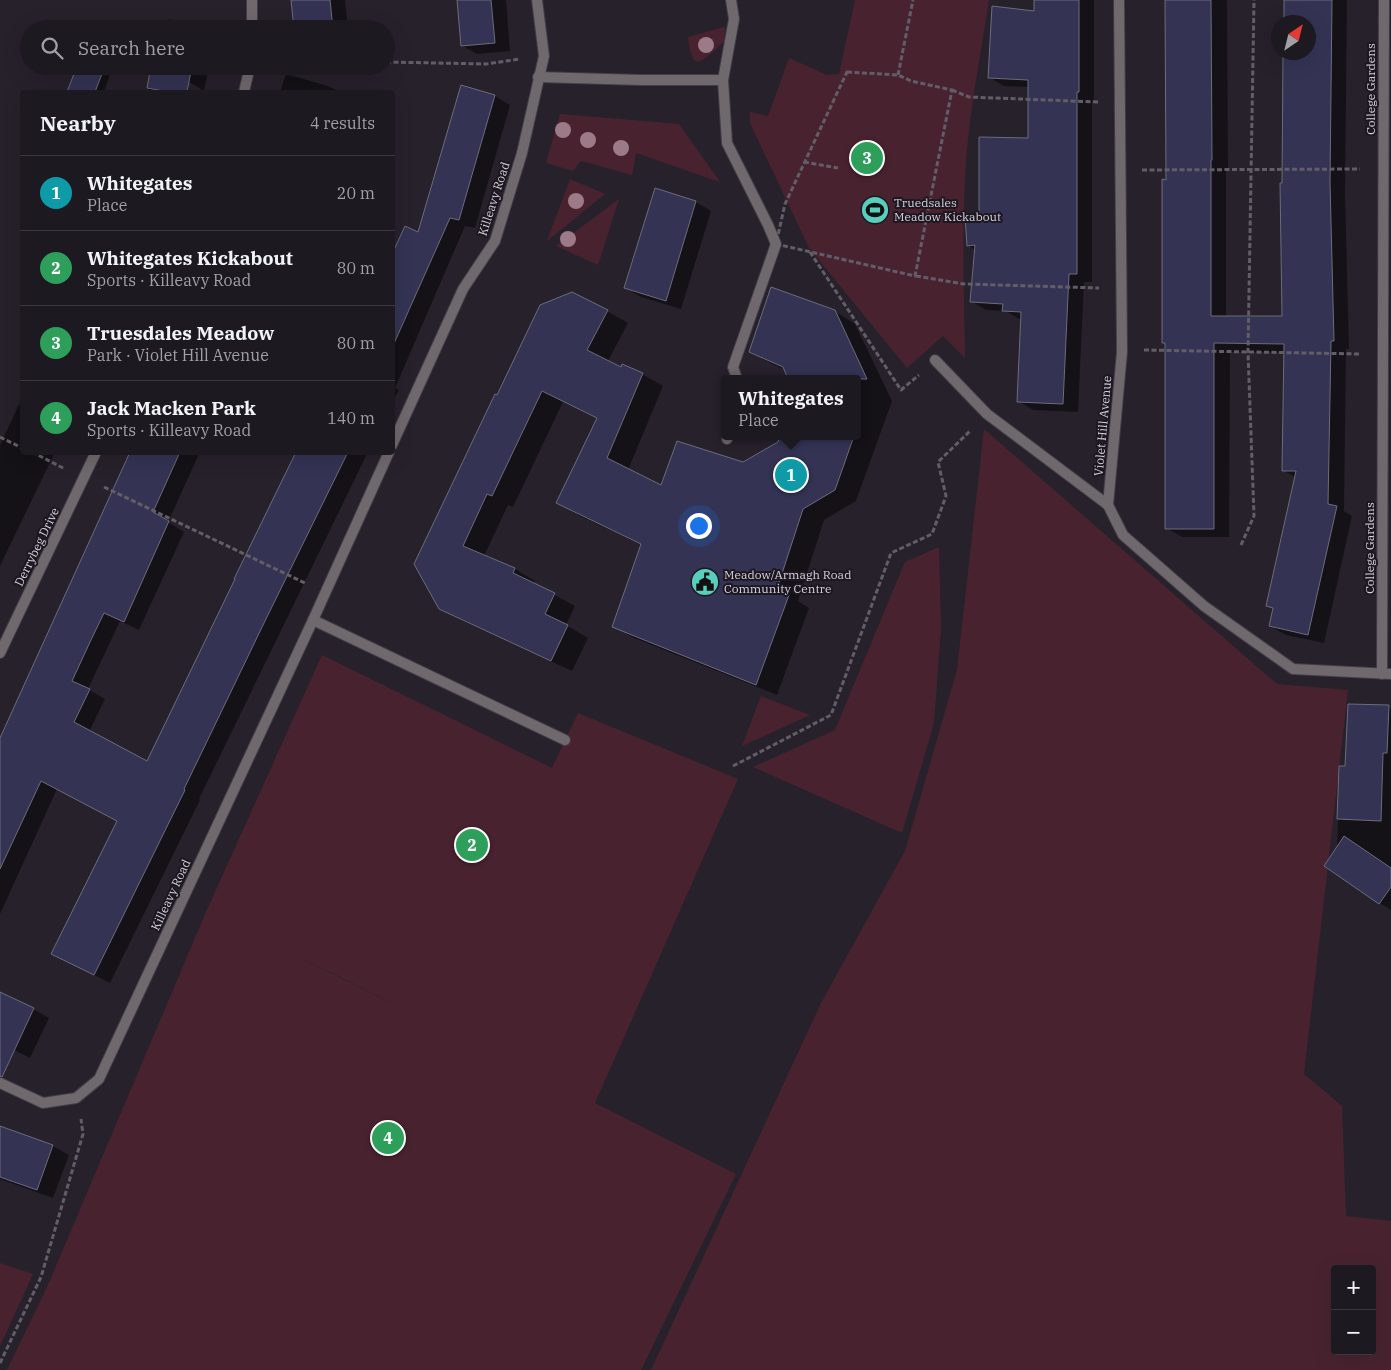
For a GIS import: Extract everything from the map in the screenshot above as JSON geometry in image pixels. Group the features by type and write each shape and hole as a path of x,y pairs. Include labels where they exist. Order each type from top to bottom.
{"street":[{"path":"252,0 252,20"},
{"name":"Killeavy Road","path":"395,438 463,289 495,241 522,153 544,56 537,0"},
{"path":"731,0 734,19 723,80 727,143 776,244 734,367 736,375"},
{"name":"Violet Hill Avenue","path":"1108,505 1122,350 1122,170 1119,0"},
{"name":"College Gardens","path":"1384,0 1386,174 1383,355 1387,422 1387,674"},
{"path":"244,90 248,75"},
{"path":"538,76 641,80 723,80"},
{"path":"936,360 988,414 1108,505 1123,535 1204,606 1294,669 1387,674"},
{"name":"Derrybeg Drive","path":"0,653 95,455"},
{"name":"Killeavy Road","path":"76,1098 98,1079 313,620 388,455"},
{"path":"313,620 564,740"},
{"path":"0,1083 43,1104 76,1098"}],"path":[{"path":"898,75 913,0"},
{"path":"1241,544 1254,516 1248,352 1254,0"},
{"path":"395,62 486,64 544,56"},
{"path":"1121,103 969,97 952,90 911,81 898,75 847,72 785,204 776,244 916,276 964,284 1122,288"},
{"path":"916,276 952,90"},
{"path":"804,162 838,168"},
{"path":"1122,170 1250,170 1386,174"},
{"path":"810,252 901,390 936,360"},
{"path":"1122,350 1383,355"},
{"path":"734,766 831,715 892,553 932,534 946,496 938,462 988,414"},
{"path":"0,437 20,447"},
{"path":"38,455 309,585"},
{"path":"0,1363 41,1277 83,1134 76,1098"}],"shaded area":[{"path":"855,0 989,0 972,110 965,177 963,245 965,358 943,336 907,368 809,248 750,123 750,112 768,116 789,58 827,75 839,74"},
{"path":"725,27 724,41 711,54 699,62 694,60 688,37"},
{"path":"560,114 679,124 720,182 636,153 632,175 581,161 573,171 546,163"},
{"path":"570,179 605,194 547,241"},
{"path":"619,199 598,265 556,246"},
{"path":"984,429 1277,684 1348,690 1304,1074 1342,1106 1346,1216 1391,1221 1391,1370 651,1370 821,1003 905,851 957,670"},
{"path":"939,547 941,629 934,723 902,833 753,767 835,730 905,562"},
{"path":"322,655 552,768 578,713 738,779 595,1103 736,1174 641,1370 7,1370 48,1285 206,912","holes":["294,955 334,974 416,1015"]},
{"path":"761,696 810,715 742,746"},
{"path":"0,1263 33,1274 0,1346"}],"building":[{"path":"291,0 330,0 332,20 293,20"},
{"path":"457,0 491,0 495,43 461,46"},
{"path":"1034,0 1079,0 1077,274 1069,274 1063,404 1017,402 1021,312 1002,311 1003,304 970,302 975,245 967,246 965,217 979,216 979,137 1028,138 1028,80 988,78 992,6 1034,11"},
{"path":"1165,0 1211,0 1211,316 1282,316 1280,183 1282,183 1283,60 1316,60 1316,15 1284,15 1284,0 1332,0 1330,182 1334,341 1331,341 1328,504 1337,506 1308,635 1269,626 1273,608 1266,606 1296,471 1282,471 1284,344 1214,343 1214,529 1165,529 1165,343 1162,343 1162,179 1166,180"},
{"path":"74,75 102,75 96,90 68,90"},
{"path":"149,75 190,75 187,90 147,88"},
{"path":"461,85 495,95 459,220 450,218 395,341 395,248 405,226 418,232"},
{"path":"655,188 696,201 666,301 624,288"},
{"path":"771,287 835,310 867,379 861,379 861,375 786,375 783,367 749,352"},
{"path":"572,292 608,310 587,350 621,367 622,364 643,373 607,458 661,485 677,441 743,462 779,440 853,440 835,490 803,509 777,589 789,595 756,685 612,627 641,544 556,503 597,418 542,391 492,496 487,494 463,546 515,568 513,573 555,593 545,614 568,625 551,661 439,609 414,564 495,394 497,395 540,305"},
{"path":"129,455 179,455 153,512 169,521 124,622 104,613 90,642 72,681 90,689 74,722 147,761 295,455 347,455 94,975 51,954 117,821 41,781 0,869 0,738"},
{"path":"1348,704 1389,705 1387,753 1383,753 1381,821 1337,819 1339,766 1345,766"},
{"path":"1344,836 1391,868 1391,887 1379,904 1324,866"},
{"path":"0,992 34,1008 2,1077 0,1076"},
{"path":"0,1126 53,1145 37,1190 0,1177"}],"place":[{"name":"Truesdales Meadow","path":"867,158"},
{"name":"Truedsales Meadow Kickabout","path":"875,210"},
{"name":"Whitegates","path":"791,475"},
{"name":"Meadow/Armagh Road Community Centre","path":"705,582"},
{"name":"Whitegates Kickabout","path":"472,845"},
{"name":"Jack Macken Park","path":"388,1138"}]}
